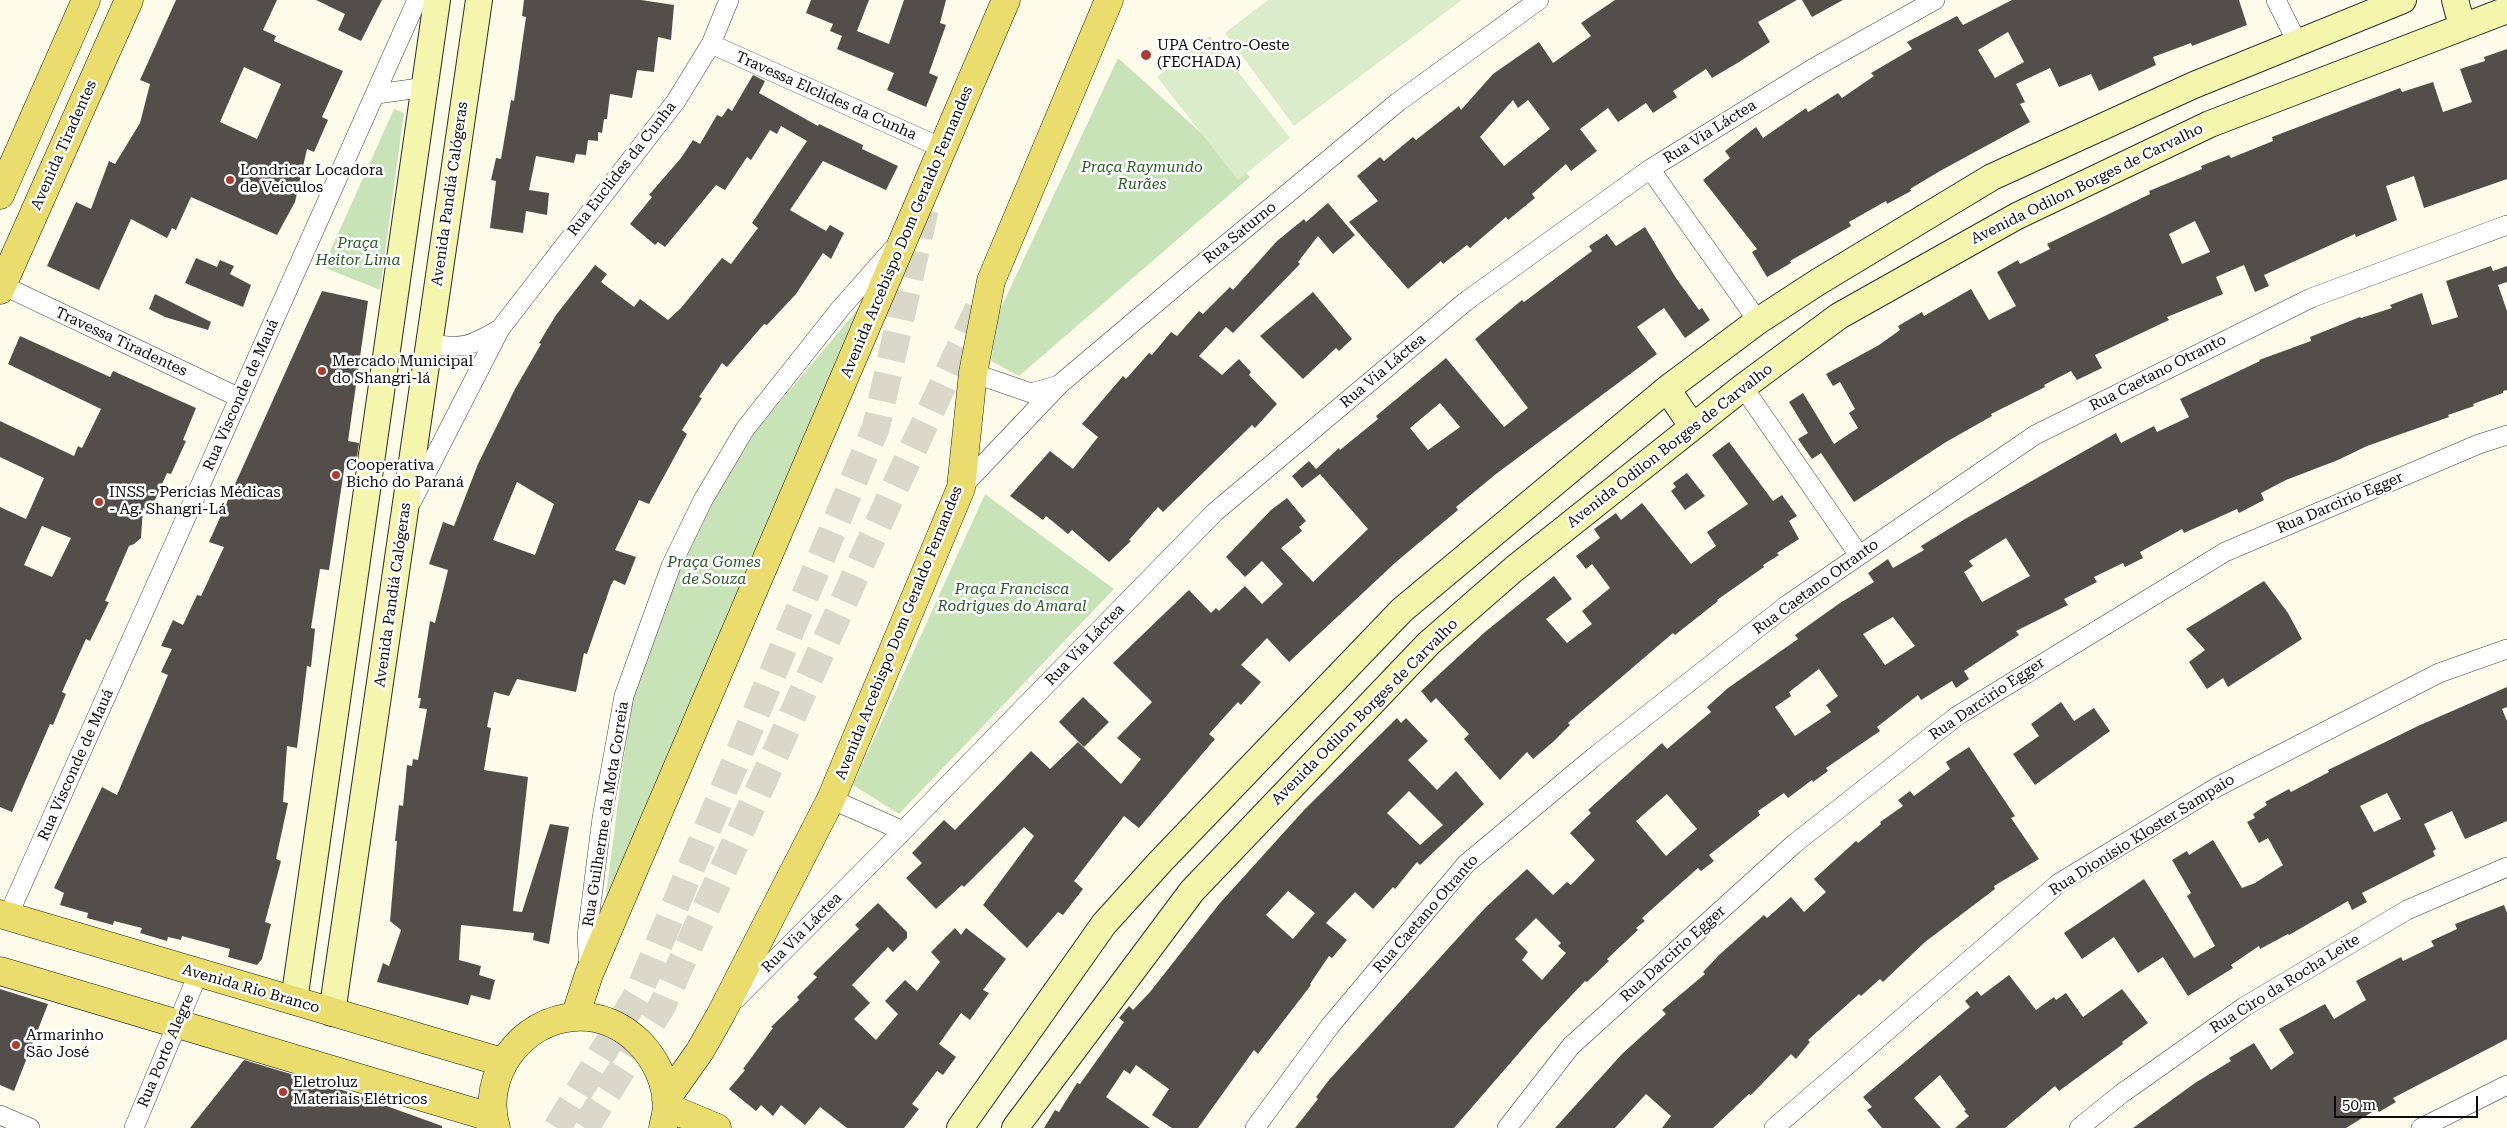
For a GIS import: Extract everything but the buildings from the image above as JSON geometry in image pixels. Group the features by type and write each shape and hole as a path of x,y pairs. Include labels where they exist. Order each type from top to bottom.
{"main road":[{"path":"0,196 86,0"},
{"path":"90,85 107,10 112,0"},
{"name":"Avenida Tiradentes","path":"1,281 129,0"},
{"name":"Avenida Arcebispo Dom Geraldo Fernandes","path":"575,1017 589,974 1006,0"},
{"name":"Avenida Arcebispo Dom Geraldo Fernandes","path":"665,1112 721,1014 831,798 961,488 973,373 991,281 1110,0"},
{"path":"0,203 13,206 17,212 1,281"},
{"name":"Avenida Rio Branco","path":"4,915 198,974 502,1062"},
{"path":"0,971 179,1024 494,1123 492,1089 502,1062 521,1039 546,1023 575,1017 604,1020 630,1033 650,1053 665,1088 665,1112 717,1128"}],"street":[{"name":"Rua Visconde de Mauá","path":"4,915 240,398 377,94 417,0"},
{"path":"294,1001 437,0"},
{"name":"Avenida Pandiá Calógeras","path":"332,1012 479,0"},
{"name":"Rua Euclides da Cunha","path":"404,515 500,329 676,101 711,44 729,0"},
{"name":"Rua Saturno","path":"961,488 1060,384 1398,102 1539,0"},
{"name":"Rua Via Láctea","path":"721,1014 1215,512 1465,302 1650,169 1812,69 1935,0"},
{"path":"2276,0 2297,42"},
{"path":"960,1128 1104,924 1161,861 1402,610 1667,389 1758,322 1818,282 1992,177 2194,85 2404,0"},
{"path":"2455,0 2462,26"},
{"name":"Avenida Odilon Borges de Carvalho","path":"1015,1128 1192,891 1429,643 1514,569 1743,387 1839,316 2017,216 2210,124 2507,10"},
{"name":"Travessa Elclides da Cunha","path":"711,44 942,148"},
{"path":"2194,85 2210,124"},
{"path":"377,94 426,87"},
{"path":"415,155 456,159"},
{"path":"1650,169 1758,322"},
{"name":"Rua Caetano Otranto","path":"1255,1128 1330,1026 1466,864 1594,757 1787,605 2035,435 2311,298 2507,225"},
{"name":"Rua Guilherme da Mota Correia","path":"589,974 587,936 602,818 624,696 671,566 703,500 745,430 840,309 909,230"},
{"name":"Travessa Tiradentes","path":"1,281 240,398"},
{"path":"1818,282 1839,316"},
{"name":"Rua Euclides da Cunha","path":"428,344 455,348 473,345 500,329"},
{"path":"973,373 1031,393 1060,384"},
{"path":"1743,387 1859,555"},
{"path":"1667,389 1692,426"},
{"name":"Rua Darcirio Egger","path":"1507,1128 1571,1046 1794,844 1957,716 2225,552 2479,444 2507,435"},
{"path":"1402,610 1429,643"},
{"name":"Rua Dionísio Kloster Sampaio","path":"1774,1128 2058,883 2216,787 2439,673 2507,649"},
{"path":"330,754 368,759"},
{"path":"831,798 903,831"},
{"path":"1161,861 1192,891"},
{"name":"Rua Ciro da Rocha Leite","path":"2079,1128 2121,1094 2244,1006 2407,910 2507,867"},
{"name":"Rua Porto Alegre","path":"134,1128 179,1024 198,974"},
{"path":"2421,1128 2507,1085"},
{"path":"0,1115 30,1128"}],"green space":[{"path":"1268,0 1462,0 1294,126 1225,33"},
{"path":"1210,36 1290,138 1238,180 1157,77"},
{"name":"Praça Raymundo Rurães","path":"1118,58 1250,177 1019,376 991,361 999,312"},
{"name":"Praça Heitor Lima","path":"394,109 404,113 380,290 323,267"},
{"name":"Praça Gomes de Souza","path":"890,271 604,911 632,694 679,556 757,429"},
{"name":"Praça Francisca Rodrigues do Amaral","path":"985,494 1114,589 899,814 853,785"}],"tunnel":[{"path":"557,1128 638,994 876,427 926,204"},
{"path":"585,1128 662,1006 895,487 983,299"}],"place":[{"name":"UPA Centro-Oeste (FECHADA)","path":"1146,55"},
{"name":"Londricar Locadora de Veículos","path":"230,180"},
{"name":"Mercado Municipal do Shangri-lá","path":"322,371"},
{"name":"Cooperativa Bicho do Paraná","path":"336,475"},
{"name":"INSS - Perícias Médicas - Ag. Shangri-Lá","path":"99,502"},
{"name":"Armarinho São José","path":"16,1045"},
{"name":"Eletroluz Materiais Elétricos","path":"283,1092"}]}
